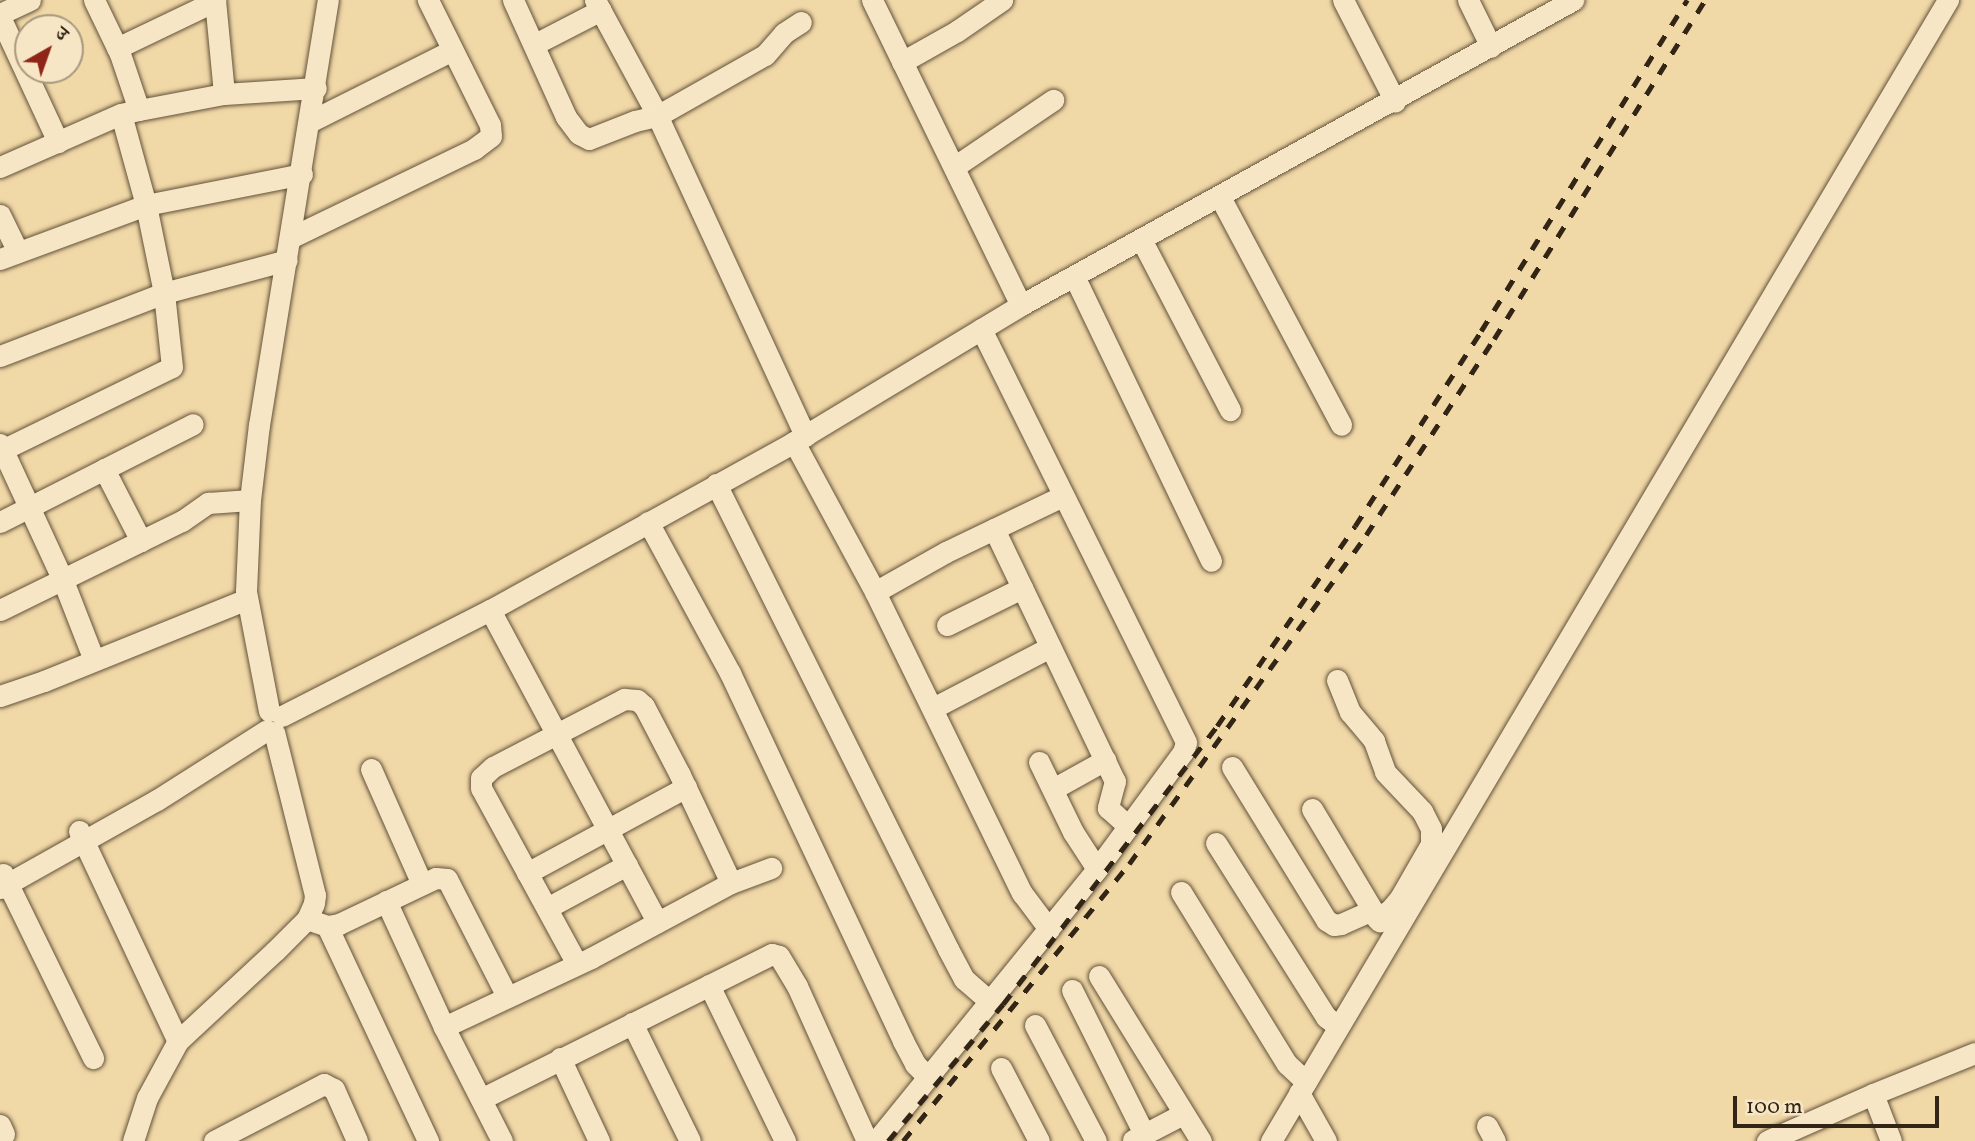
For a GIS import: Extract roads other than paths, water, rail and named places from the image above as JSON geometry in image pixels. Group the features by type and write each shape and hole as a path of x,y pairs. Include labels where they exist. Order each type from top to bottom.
{"street":[{"path":"94,0 117,48 164,293 173,362 171,369 1,448 30,506 94,660"},
{"path":"133,1141 147,1098 178,1041 307,919 316,895 271,722 247,599 250,500 255,447 311,121 328,0"},
{"path":"292,237 488,140 492,133 490,125 428,0"},
{"path":"513,0 566,117 583,138 589,139 635,121 657,116 765,55 783,33 801,22"},
{"path":"872,0 1021,305"},
{"path":"902,62 957,31 1002,0"},
{"path":"1343,0 1395,101"},
{"path":"1468,0 1491,47"},
{"path":"93,1058 2,879 81,836 157,800 271,722 490,610 799,439 1021,305 1395,101 1573,0"},
{"path":"1382,924 1948,0"},
{"path":"25,1 0,15 58,142"},
{"path":"117,48 215,1 224,94"},
{"path":"535,44 598,5 657,116 799,439 1022,893 1049,929"},
{"path":"311,121 451,51"},
{"path":"0,167 130,112 224,94 316,88"},
{"path":"954,167 1053,100"},
{"path":"0,215 9,256 146,205 302,174"},
{"path":"1220,197 1341,425"},
{"path":"1141,239 1230,410"},
{"path":"0,356 164,293 287,260"},
{"path":"1074,276 1211,561"},
{"path":"876,1141 1097,869 1183,752 1186,742 981,329"},
{"path":"0,522 193,424"},
{"path":"104,469 141,541"},
{"path":"716,484 947,949 964,979 989,1001"},
{"path":"875,592 946,552 1063,496"},
{"path":"0,610 183,521 211,502 250,500"},
{"path":"648,522 730,673 903,1041 915,1064 927,1076"},
{"path":"994,528 1116,786 1108,808 1128,826"},
{"path":"947,625 1022,588"},
{"path":"0,696 247,599"},
{"path":"490,610 657,922"},
{"path":"933,708 1050,647"},
{"path":"1271,1141 1382,924 1431,844 1431,829 1422,811 1385,772 1374,741 1353,716 1337,680"},
{"path":"577,964 479,782 484,772 624,699 637,700 644,706 731,883"},
{"path":"1052,789 1105,760"},
{"path":"1039,762 1073,832 1097,869"},
{"path":"1232,767 1326,919 1334,925 1382,924"},
{"path":"370,769 422,884"},
{"path":"527,873 685,787"},
{"path":"1312,809 1382,924"},
{"path":"81,836 178,1041"},
{"path":"1216,843 1333,1023"},
{"path":"547,908 627,865"},
{"path":"444,1027 577,964 731,883 771,868"},
{"path":"307,919 327,926 339,924 436,878 449,881 507,996"},
{"path":"1181,892 1301,1082 1326,1141"},
{"path":"386,901 444,1027 502,1141"},
{"path":"327,926 428,1141"},
{"path":"481,1098 772,954 779,956 797,986 867,1141"},
{"path":"1100,976 1201,1141"},
{"path":"709,985 785,1141"},
{"path":"1072,990 1138,1138 1183,1114"},
{"path":"632,1023 690,1141"},
{"path":"1035,1025 1096,1141"},
{"path":"1767,1141 1975,1053"},
{"path":"560,1058 599,1141"},
{"path":"1001,1068 1039,1141"},
{"path":"214,1141 324,1084 334,1089 357,1141"},
{"path":"1873,1094 1891,1141"}],"railway":[{"path":"888,1141 1003,1004 1217,726 1355,526 1481,331 1687,0"},
{"path":"903,1141 1129,864 1366,535 1494,339 1705,0"}]}
